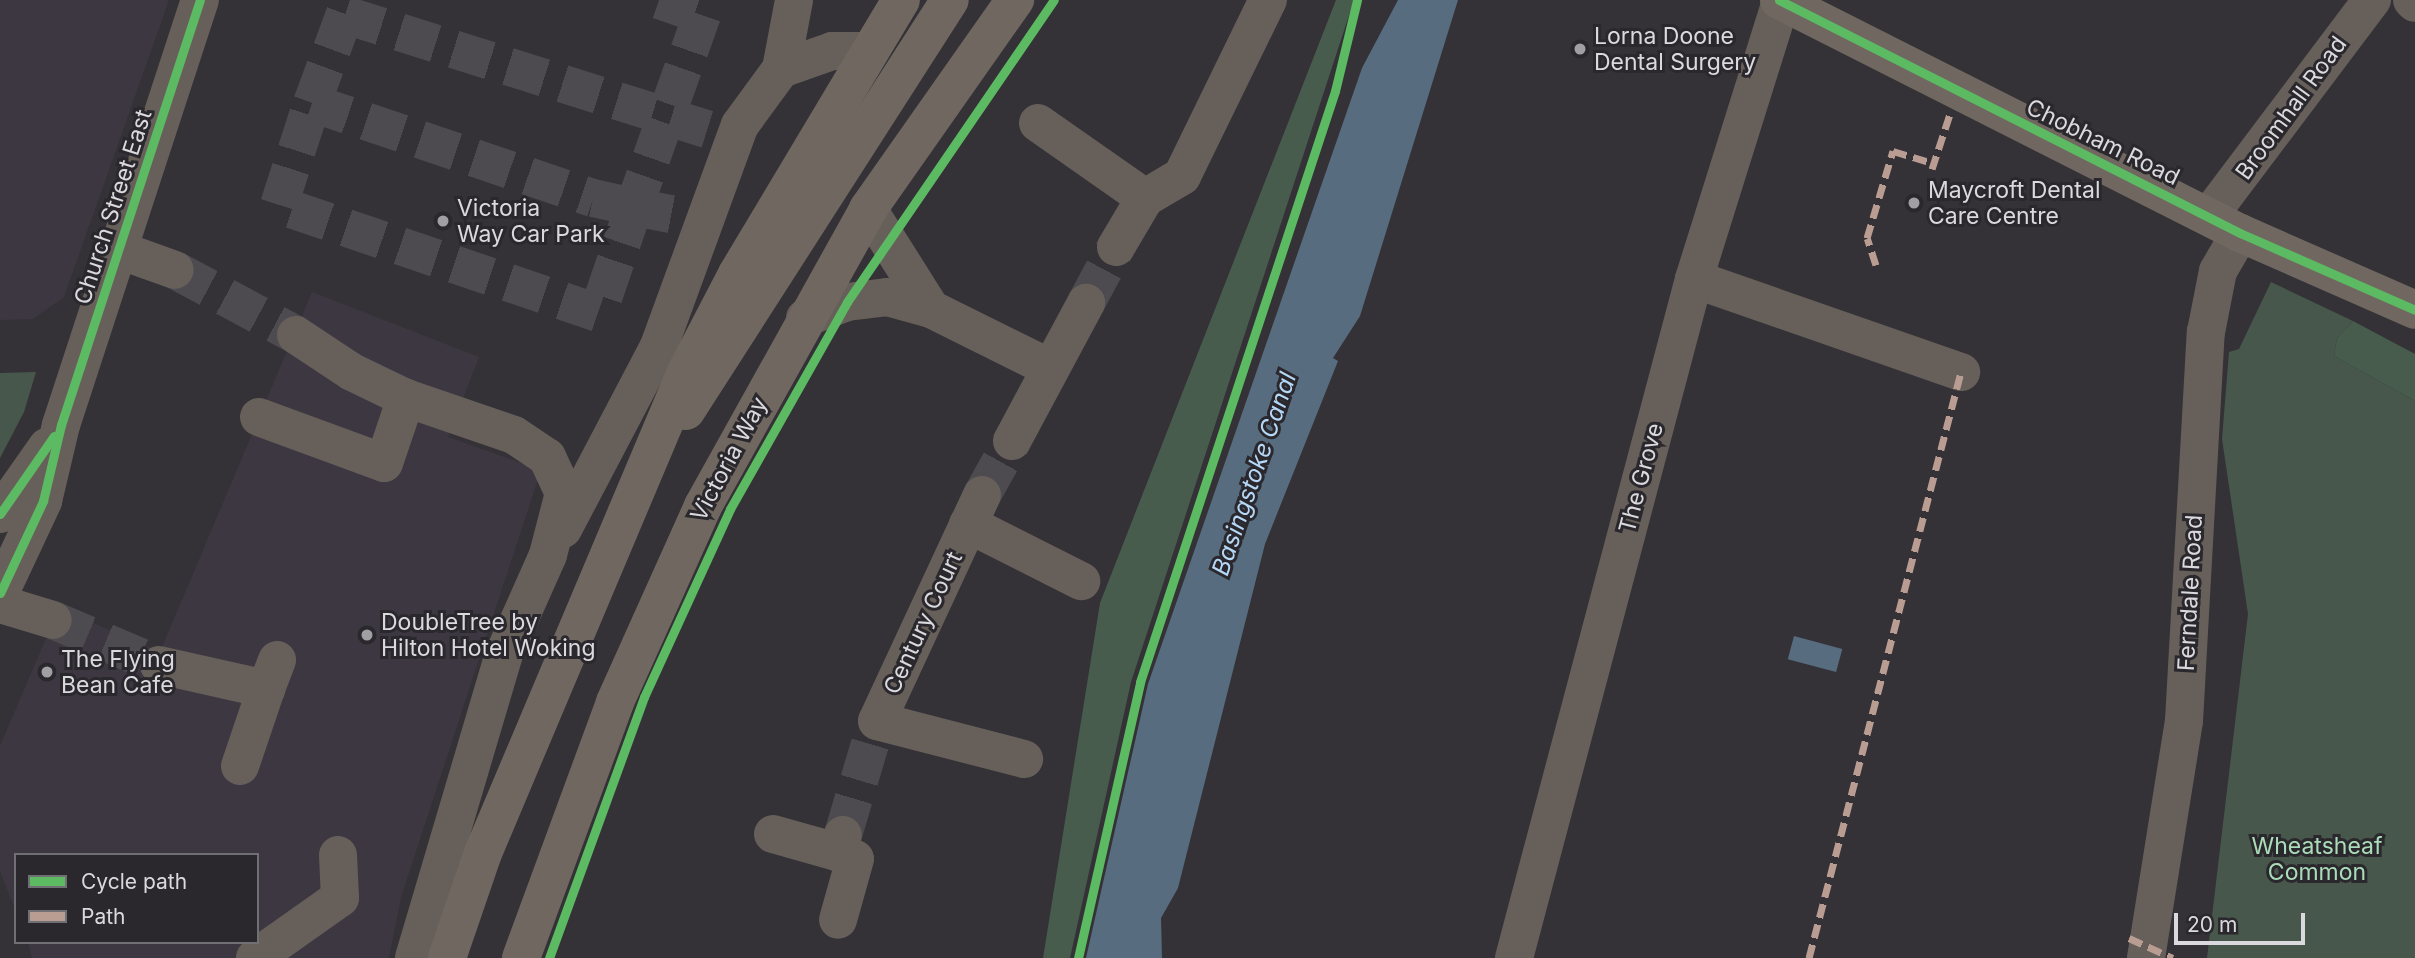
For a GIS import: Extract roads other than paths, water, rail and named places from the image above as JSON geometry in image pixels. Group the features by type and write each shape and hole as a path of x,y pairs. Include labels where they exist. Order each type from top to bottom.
{"main road":[{"path":"447,958 483,853 642,464 737,274 868,51 901,0"},
{"path":"642,464 709,384 950,0"},
{"name":"Victoria Way","path":"521,958 620,690 702,506 868,209 1015,0"},
{"name":"Chobham Road","path":"1780,1 2225,225 2415,310"}],"street":[{"name":"Church Street East","path":"0,593 43,501 61,425 200,0"},
{"path":"414,958 504,654 548,555 659,346 685,228 749,113 781,69 794,0"},
{"path":"1116,247 1145,198 1182,176 1268,0"},
{"name":"Broomhall Road","path":"2225,225 2372,0"},
{"name":"The Grove","path":"1514,958 1694,279 1780,1"},
{"path":"781,69 832,51 868,51"},
{"path":"707,129 749,113"},
{"path":"1038,123 1145,198"},
{"path":"868,209 931,309"},
{"name":"Ferndale Road","path":"2146,958 2184,721 2206,332 2225,225"},
{"path":"119,250 175,270"},
{"path":"1694,279 1961,372"},
{"path":"805,318 847,302 887,297 931,309 1049,368"},
{"path":"1012,441 1086,303"},
{"path":"296,335 352,372 406,398 514,435 547,457 564,493 548,555"},
{"path":"259,417 384,463 406,398"},
{"name":"Church Street East","path":"0,514 61,425"},
{"name":"Century Court","path":"1024,759 874,733 975,510 1080,581"},
{"path":"0,604 53,620"},
{"path":"159,665 272,674 240,766"},
{"path":"773,834 840,844 855,859 838,920"},
{"path":"255,958 340,898 338,855"}],"water":[{"name":"Basingstoke Canal","path":"1398,0 1458,0 1360,316 1333,358 1338,361 1265,544 1178,888 1161,918 1162,958 1086,958 1148,684 1362,68"},
{"path":"1794,636 1842,649 1836,672 1788,659"}],"tunnel":[{"path":"312,103 350,0"},
{"path":"659,0 702,15 634,207 598,313 279,205 312,103 593,198 634,207 676,215"},
{"path":"345,15 707,129"},
{"path":"1086,303 1116,247"},
{"path":"175,270 296,335"},
{"path":"982,495 1012,441"},
{"path":"53,620 159,665"},
{"path":"843,835 870,744"}],"place":[{"name":"Lorna Doone Dental Surgery","path":"1580,49"},
{"name":"Maycroft Dental Care Centre","path":"1914,203"},
{"name":"Victoria Way Car Park","path":"443,221"},
{"name":"DoubleTree by Hilton Hotel Woking","path":"367,635"},
{"name":"The Flying Bean Cafe","path":"47,672"}],"park label":[{"name":"Wheatsheaf Common","path":"2317,859"}]}
